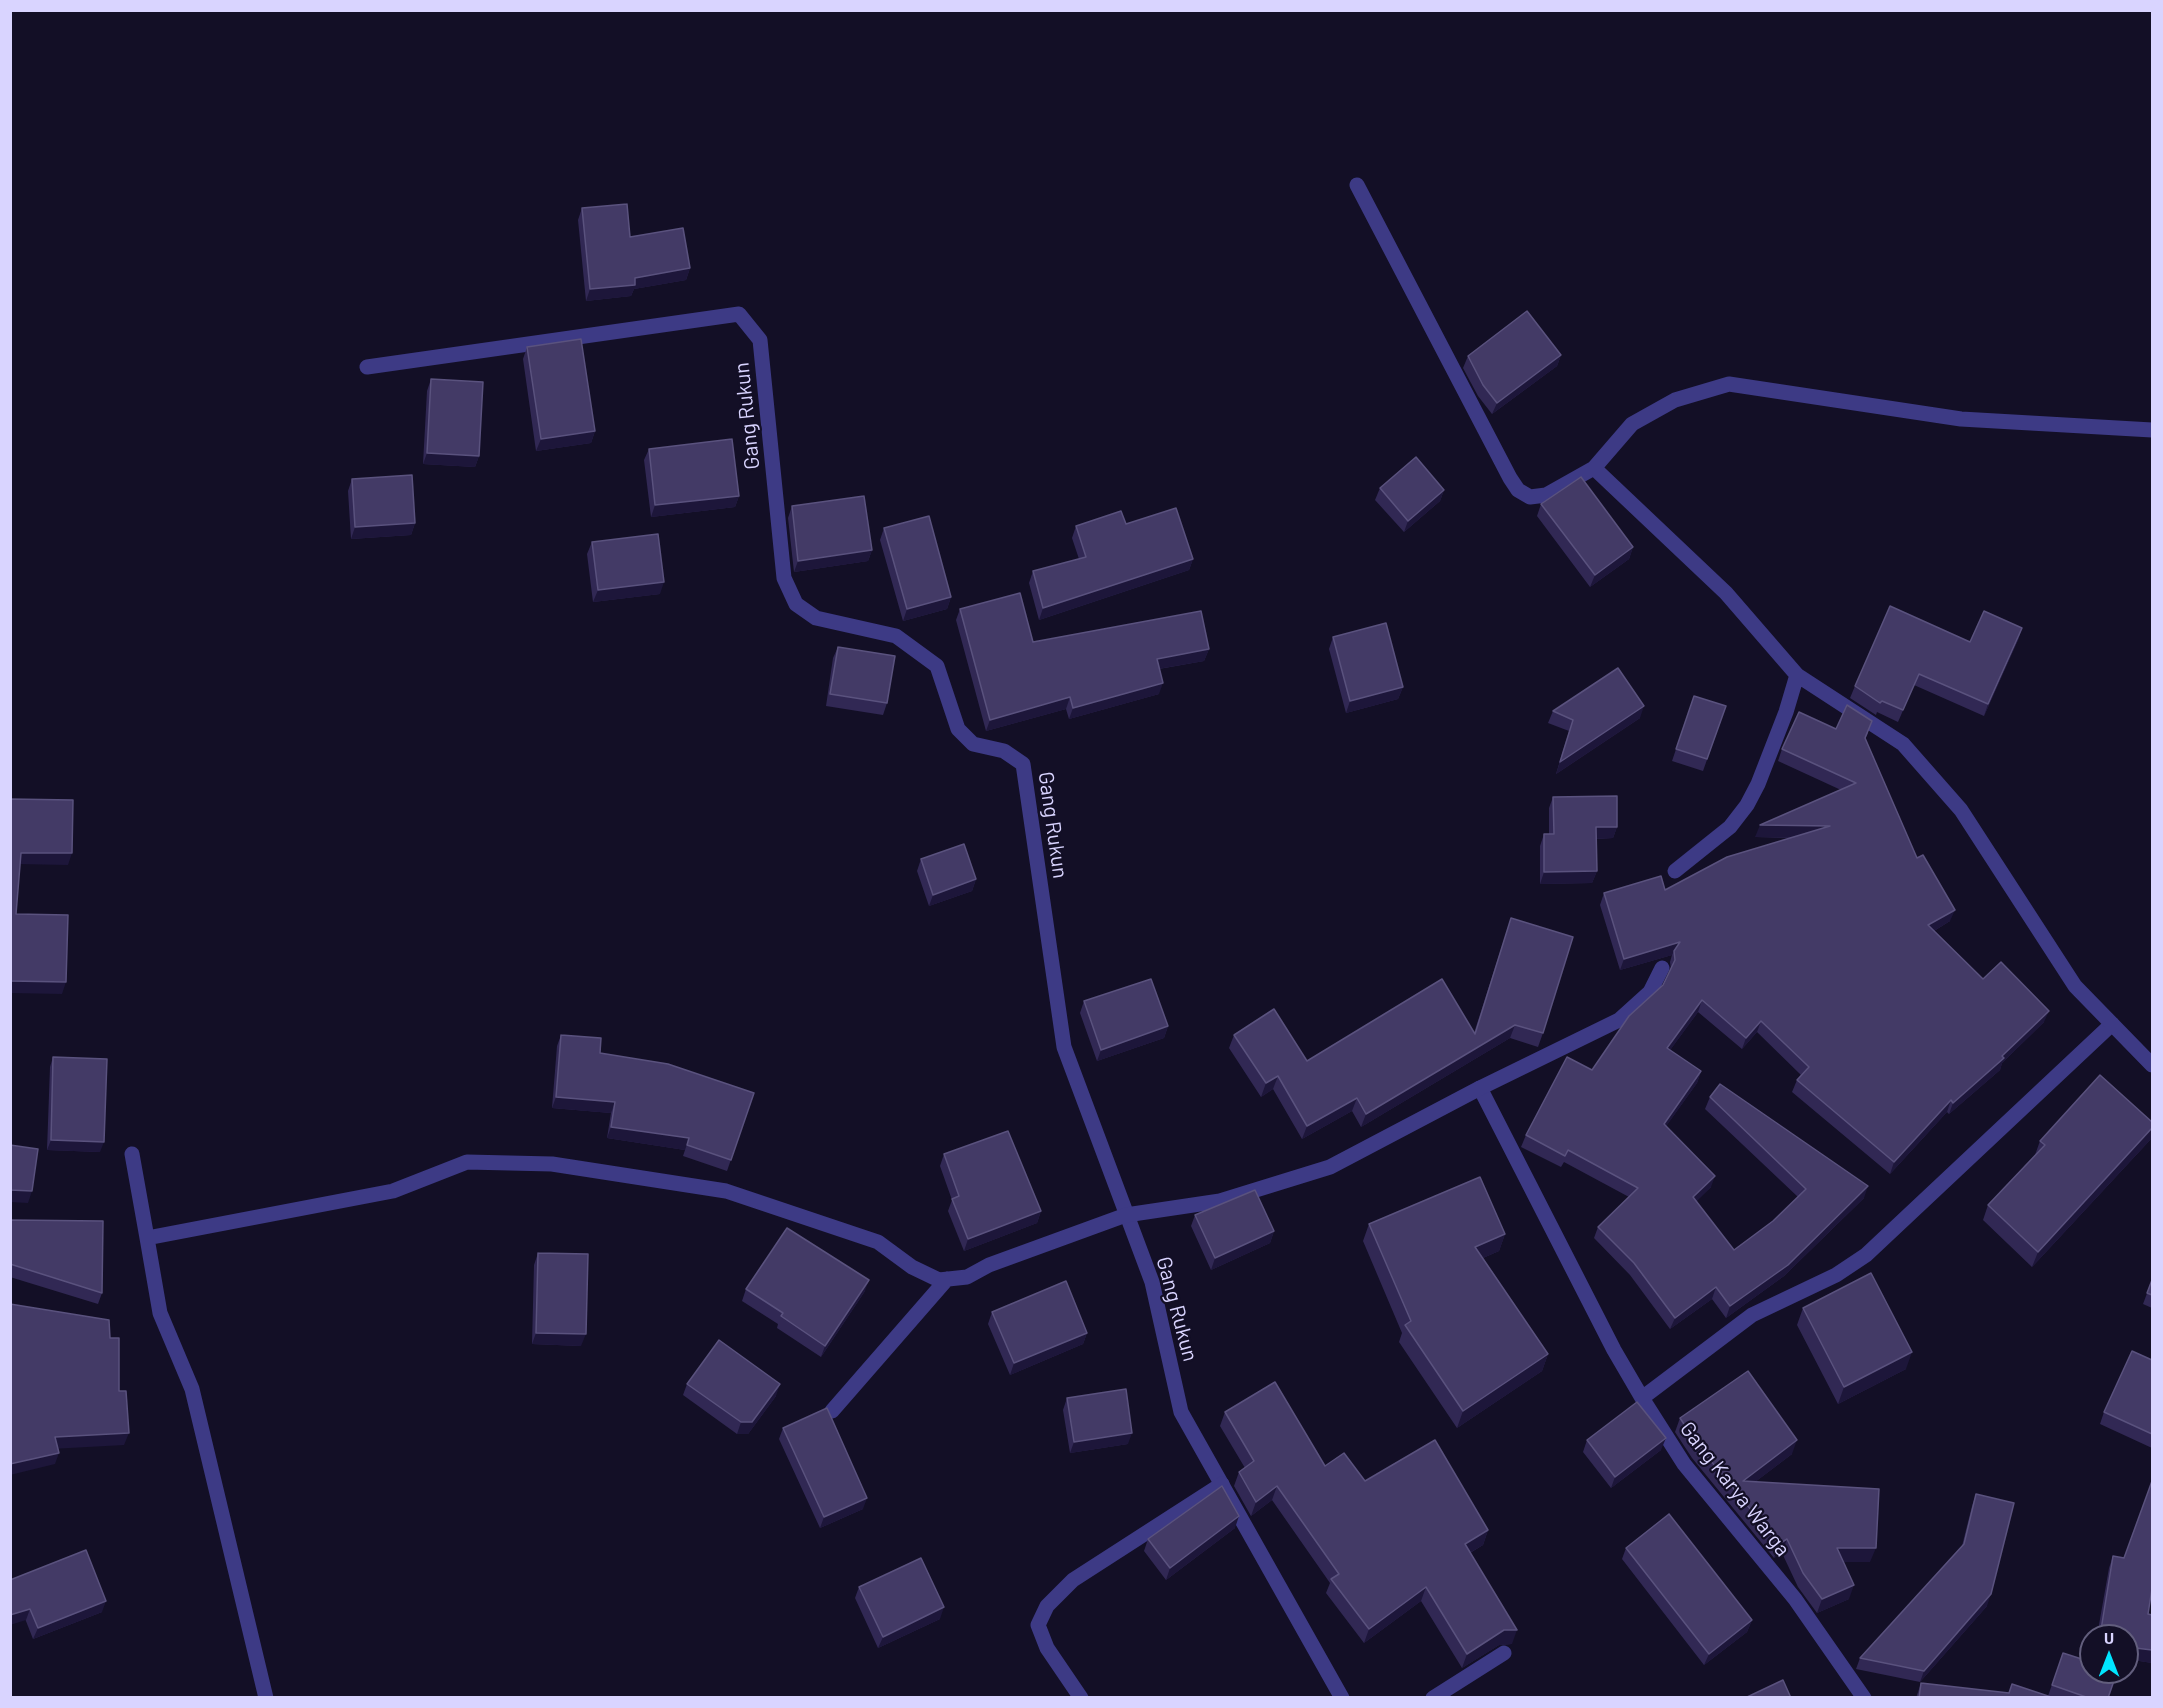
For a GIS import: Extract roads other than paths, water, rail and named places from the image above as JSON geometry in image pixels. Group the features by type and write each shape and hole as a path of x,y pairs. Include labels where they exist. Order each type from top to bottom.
{"street":[{"path":"1357,185 1518,490 1530,497 1546,495 1594,468 1632,424 1675,400 1729,384 1961,419 2152,430"},
{"name":"Gang Rukun","path":"367,367 739,315 760,340 784,578 796,603 816,618 896,636 937,666 958,729 973,744 1004,751 1023,764 1064,1047 1152,1282 1181,1412 1342,1698"},
{"path":"1594,468 1726,593 1797,675 1903,744 1961,810 2075,986 2152,1065"},
{"path":"1675,872 1730,827 1748,805 1774,743 1797,675"},
{"path":"147,1238 393,1191 467,1162 552,1164 726,1191 878,1242 912,1267 939,1280 967,1277 989,1265 1126,1215 1220,1201 1330,1167 1480,1088 1619,1020 1650,992 1662,968"},
{"path":"1642,1398 1752,1315 1836,1275 1866,1255 2112,1024"},
{"name":"Gang Karya Warga","path":"1480,1088 1587,1297 1642,1398 1684,1464 1795,1599 1864,1698"},
{"path":"132,1154 160,1313 192,1389 266,1698"},
{"path":"832,1411 947,1279"},
{"path":"1081,1698 1047,1648 1038,1625 1047,1606 1073,1580 1222,1484"},
{"path":"1433,1698 1504,1653"}]}
